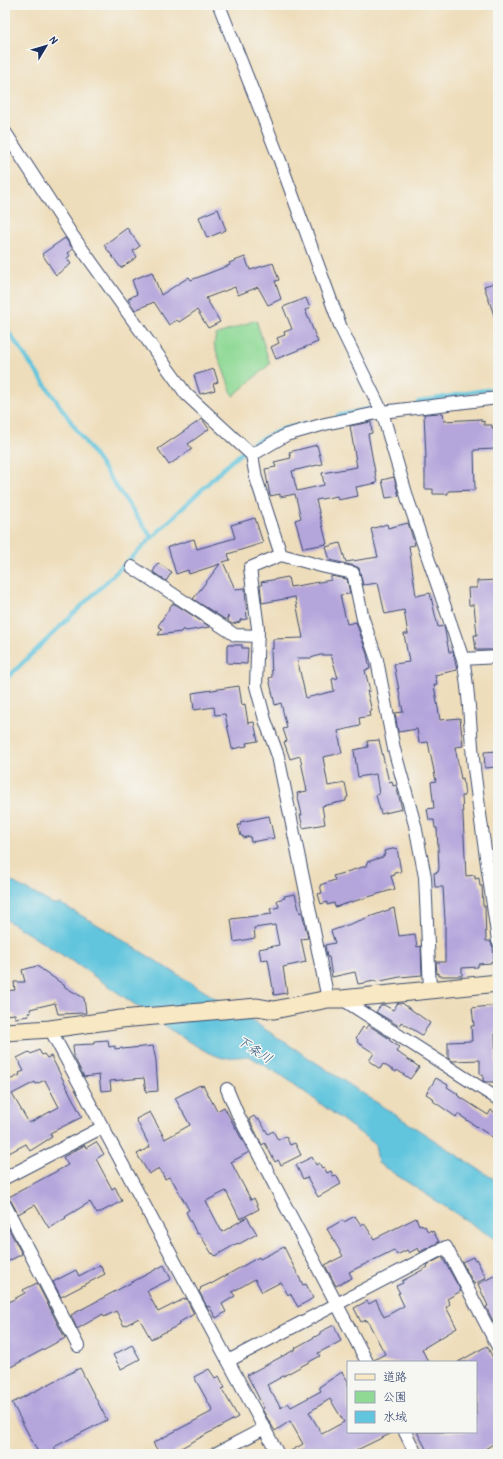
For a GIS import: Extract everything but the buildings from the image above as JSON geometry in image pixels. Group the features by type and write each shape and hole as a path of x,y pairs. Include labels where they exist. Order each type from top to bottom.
{"street":[{"path":"219,5 279,158 341,328 382,412 408,500 463,659 468,683 472,752 480,821 498,941"},
{"path":"5,132 72,235 186,394 252,455 256,478 281,555"},
{"path":"252,455 286,435 325,424 382,412 498,398"},
{"path":"430,990 425,877 415,825 394,749 377,660 363,619 353,573 281,555 250,568 258,636 256,686 265,720 278,756 335,999 498,1099"},
{"path":"132,567 235,635 258,636"},
{"path":"463,659 498,657"},
{"path":"5,1032 50,1029 130,1018 257,1007 274,1010 335,999 498,983"},
{"path":"50,1029 278,1454"},
{"path":"226,1089 238,1116 367,1361"},
{"path":"5,1178 103,1127"},
{"path":"5,1205 78,1346"},
{"path":"228,1361 446,1248 498,1347"},
{"path":"215,1454 265,1428"},
{"path":"406,1433 416,1454"}],"green space":[{"path":"256,320 270,364 233,396 214,345 216,335"}],"water":[{"name":"下条川","path":"5,878 53,904 61,904 105,929 263,1028 498,1182 498,1241 378,1163 375,1144 287,1079 249,1056 223,1058 209,1053 186,1040 78,965 5,919"}],"waterway":[{"path":"5,327 152,538"},
{"path":"418,402 498,388"},
{"path":"337,416 371,408"},
{"path":"5,680 226,466 253,443 282,429 305,424"}]}
